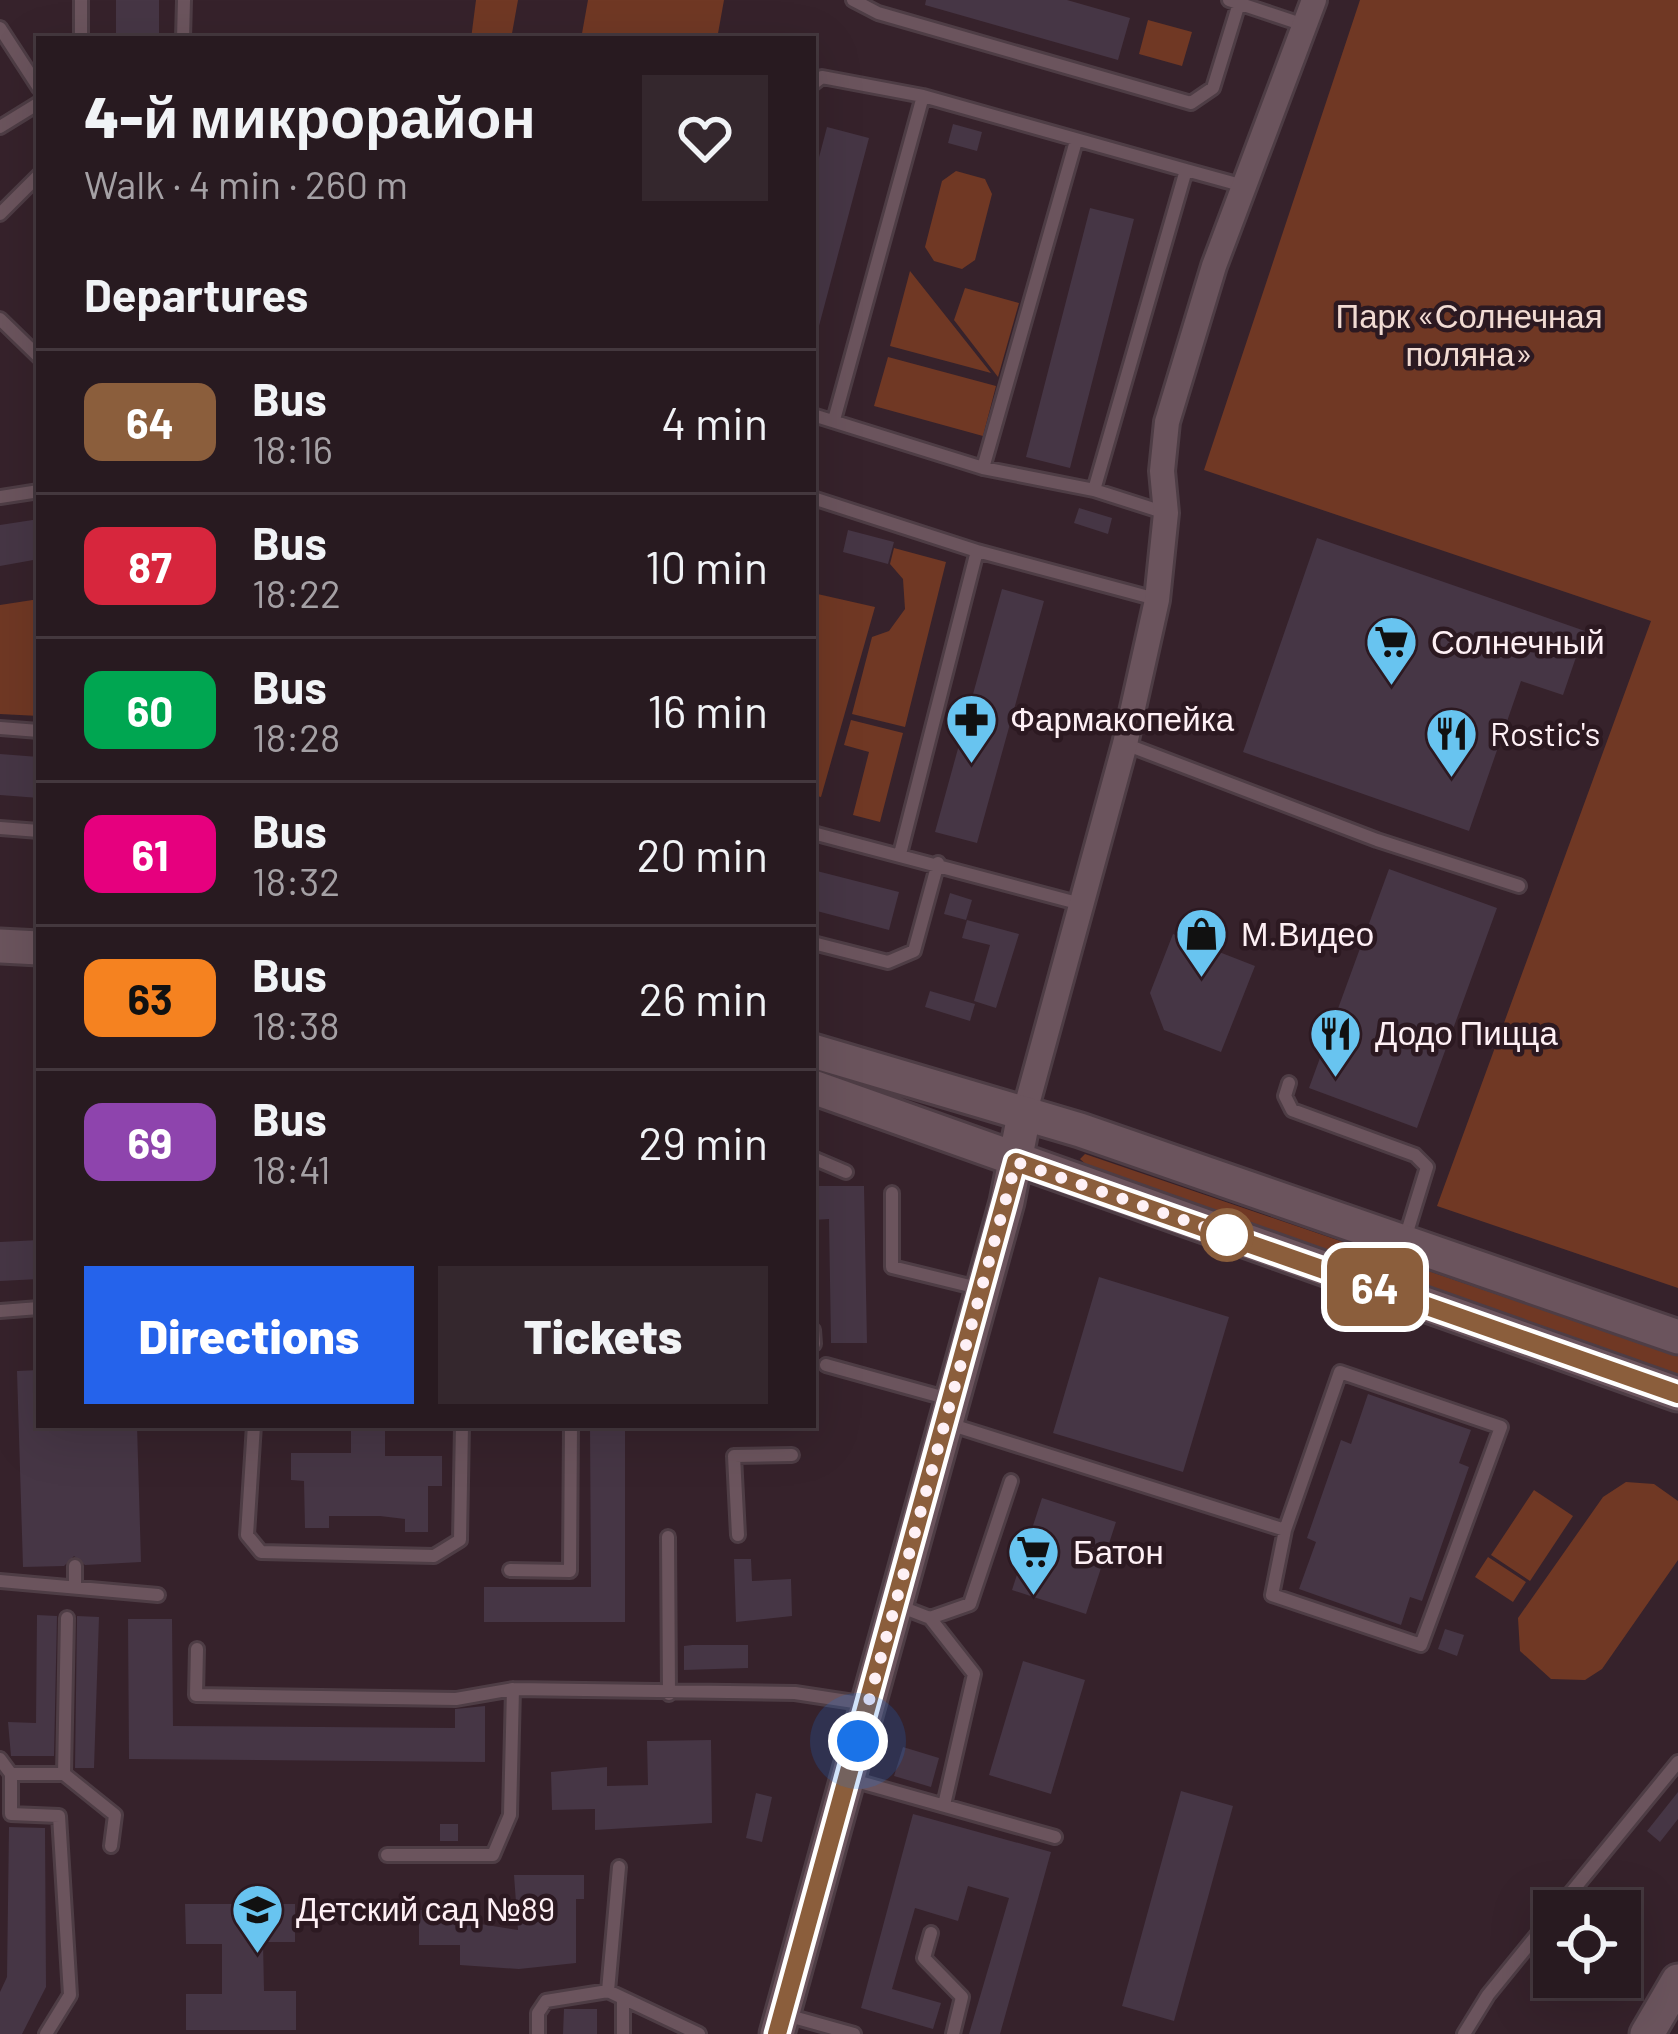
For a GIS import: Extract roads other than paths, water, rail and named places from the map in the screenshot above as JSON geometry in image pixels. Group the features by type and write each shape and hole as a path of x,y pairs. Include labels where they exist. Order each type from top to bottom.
{"main road":[{"path":"0,946 36,948"},
{"path":"816,1052 1024,1115 1678,1337"},
{"path":"816,1088 1678,1394"},
{"path":"780,2024 982,1289 1024,1115"},
{"path":"1647,2034 1676,1987"}],"street":[{"path":"1024,1115 1125,744 1157,600 1166,513 1162,471 1167,422 1244,186 1313,0"}],"lane":[{"path":"81,0 82,36"},
{"path":"183,36 184,0"},
{"path":"853,0 885,15 1191,103 1213,88 1236,1 1304,25"},
{"path":"0,28 36,83"},
{"path":"816,82 822,77 923,96 1244,186"},
{"path":"834,420 923,96"},
{"path":"0,127 36,105"},
{"path":"983,468 1076,141"},
{"path":"1094,490 1186,170"},
{"path":"0,214 36,178"},
{"path":"0,319 36,354"},
{"path":"816,416 983,468 1094,490 1166,513"},
{"path":"0,496 36,490"},
{"path":"816,499 977,551 1157,600"},
{"path":"900,854 977,551"},
{"path":"0,728 36,731"},
{"path":"1125,744 1378,840 1519,886"},
{"path":"0,828 36,831"},
{"path":"816,834 1081,904"},
{"path":"816,944 888,962 914,951 938,863"},
{"path":"1289,1082 1285,1096 1292,1110 1415,1155 1427,1167 1404,1242"},
{"path":"816,1159 846,1172"},
{"path":"892,1193 892,1267 982,1289"},
{"path":"0,1311 36,1308"},
{"path":"826,1365 1286,1530"},
{"path":"1340,1372 1501,1427 1421,1645 1272,1595 1286,1530 1340,1372"},
{"path":"254,1428 247,1535 262,1552 434,1556 460,1540 462,1428"},
{"path":"511,1570 570,1571 571,1428"},
{"path":"738,1535 734,1456 792,1455"},
{"path":"930,1618 970,1604 1011,1481"},
{"path":"668,1537 669,1694"},
{"path":"75,1566 75,1586"},
{"path":"0,1581 158,1595"},
{"path":"896,1605 930,1618 974,1674 944,1805"},
{"path":"64,1774 67,1618"},
{"path":"197,1649 196,1694 456,1699 513,1689 795,1693 868,1704"},
{"path":"387,1855 493,1855 510,1814 513,1689"},
{"path":"0,1759 11,1774 11,1814 59,1816 70,1995 46,2034"},
{"path":"1573,1890 1678,1762"},
{"path":"11,1774 64,1774 115,1815 111,1846"},
{"path":"848,1778 1055,1837"},
{"path":"608,1991 607,1956 620,1867"},
{"path":"931,1933 924,1958 962,1997 953,2034"},
{"path":"1464,2034 1533,1939"},
{"path":"538,2034 538,2013 546,2001 608,1991 699,2034"},
{"path":"622,2034 623,1999"},
{"path":"780,2024 854,2034"}],"place":[{"name":"Солнечный","path":"1392,688"},
{"name":"Фармакопейка","path":"971,765"},
{"name":"Rostic's","path":"1451,780"},
{"name":"М.Видео","path":"1202,980"},
{"name":"Додо Пицца","path":"1336,1079"},
{"name":"Батон","path":"1034,1598"},
{"name":"Детский сад №89","path":"257,1955"}],"park label":[{"name":"Парк «Солнечная поляна»","path":"1469,335"}]}
